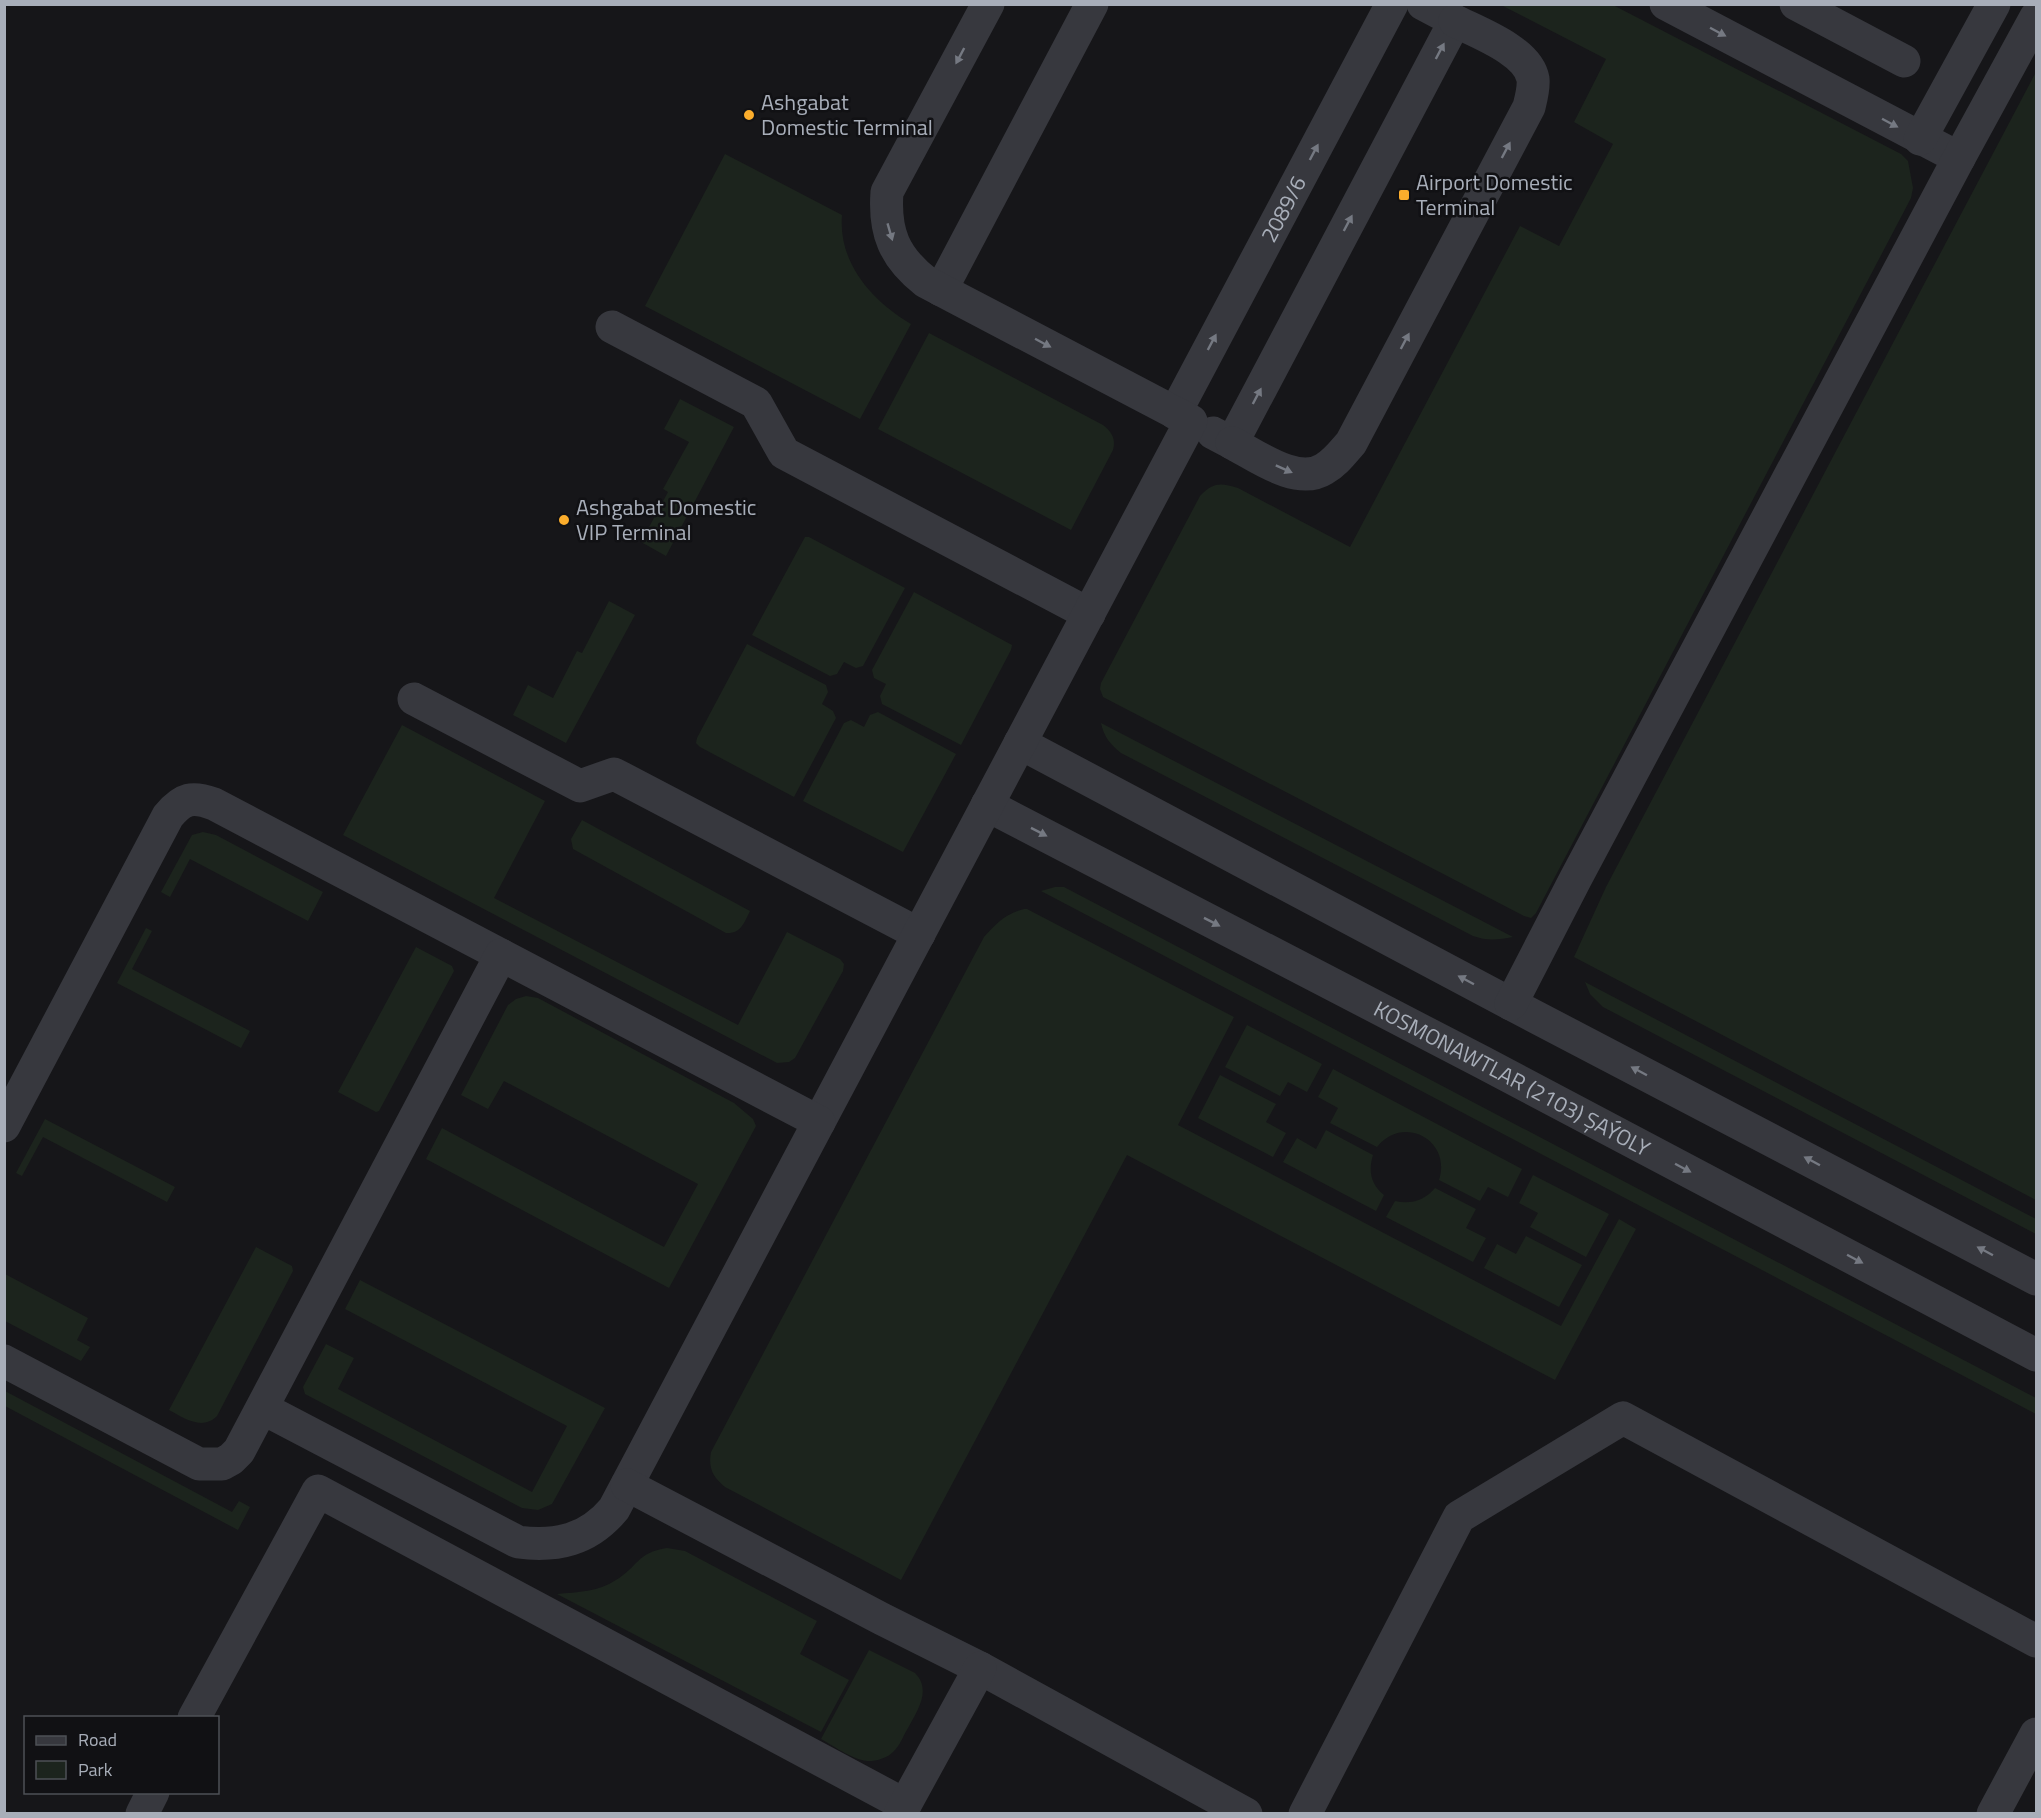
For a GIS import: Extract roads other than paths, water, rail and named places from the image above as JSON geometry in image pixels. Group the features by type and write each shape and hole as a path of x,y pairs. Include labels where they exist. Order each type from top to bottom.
{"street":[{"path":"988,4 887,192 886,212 890,234 898,254 910,269 926,282 1289,473 1305,476 1323,470 1351,443 1529,107 1533,78 1525,63 1516,53 1423,4"},
{"path":"941,290 1092,4"},
{"name":"2089/6","path":"262,1408 518,1542 554,1544 576,1538 606,1519 627,1485 1089,614 1183,417 1392,4"},
{"path":"1666,4 1959,158"},
{"path":"1796,4 1904,61"},
{"path":"1920,139 1994,4"},
{"path":"1511,1004 1959,158 2037,17"},
{"path":"1232,443 1455,21"},
{"path":"612,327 756,403 784,453 1089,614"},
{"path":"414,699 580,786 614,774 919,934"},
{"path":"1020,743 1511,1004 2037,1279"},
{"path":"4,1126 168,816 177,805 188,800 199,799 214,804 819,1122"},
{"name":"KOSMONAWTLAR (2103) ŞAÝOLY","path":"987,805 2037,1355"},
{"path":"4,1361 199,1464 222,1464 231,1459 239,1451 501,955"},
{"path":"1305,1814 1460,1517 1623,1418 2037,1641"},
{"path":"627,1485 980,1668 1246,1814"},
{"path":"195,1716 318,1491 903,1809 980,1668"},
{"path":"1993,1814 2037,1734"},
{"path":"142,1814 152,1794"}],"place":[{"name":"Ashgabat Domestic Terminal","path":"749,115"},
{"name":"Airport Domestic Terminal","path":"1404,195"},
{"name":"Ashgabat Domestic VIP Terminal","path":"564,520"}]}
